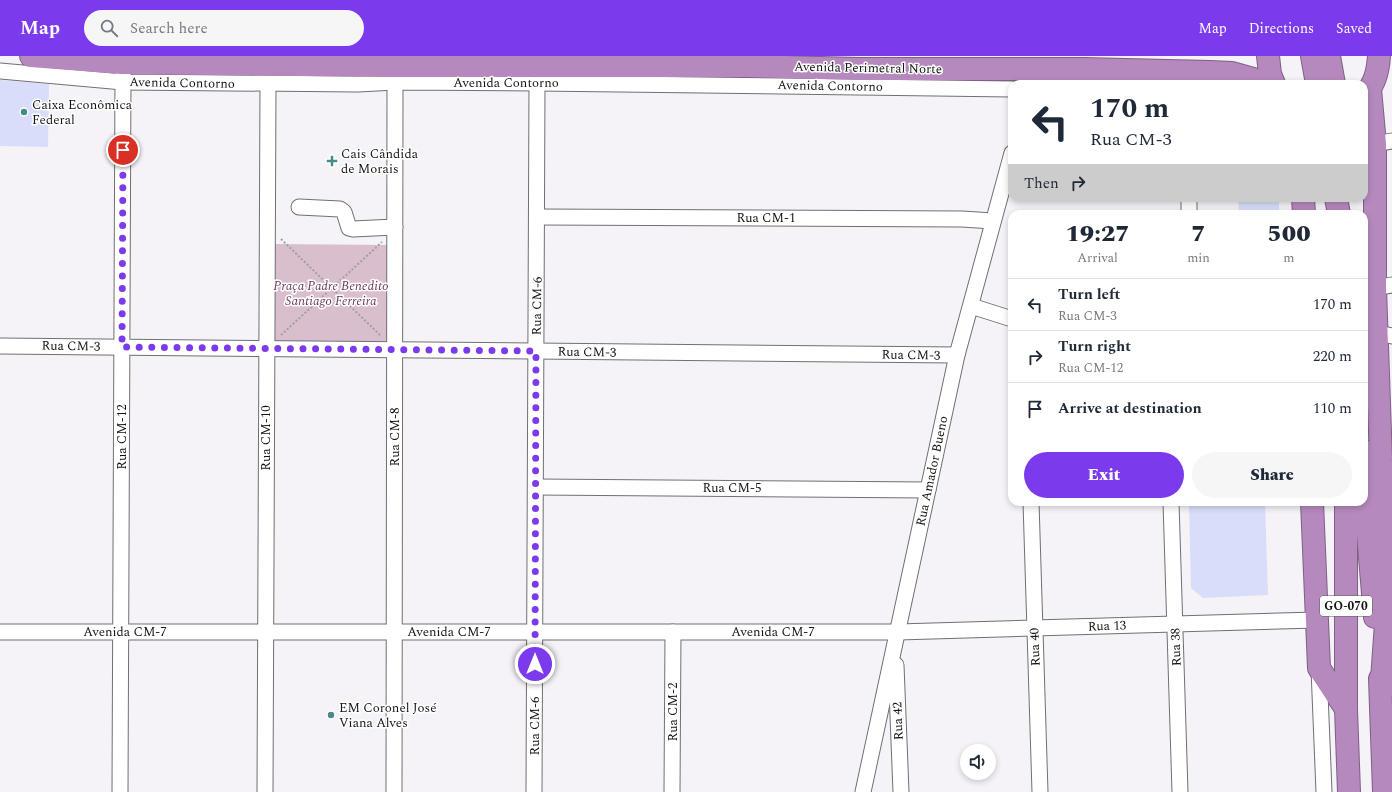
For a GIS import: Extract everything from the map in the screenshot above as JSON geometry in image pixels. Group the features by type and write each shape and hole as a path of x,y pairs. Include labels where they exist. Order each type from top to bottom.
{"highway":[{"name":"Avenida Perimetral Norte","path":"31,56 123,67 378,66 739,61 859,69 1084,69 1210,72 1232,73 1257,80"},
{"path":"1268,56 1270,74 1272,80"},
{"path":"1312,56 1316,80"},
{"path":"1329,56 1333,80"},
{"path":"1368,90 1378,72 1379,56"},
{"path":"1066,80 1084,69"},
{"path":"1106,70 1125,80"},
{"path":"1368,95 1384,142 1384,335 1379,458 1390,587 1381,693"},
{"name":"GO-070","path":"1368,502 1379,458"},
{"path":"1312,506 1319,668 1346,709"},
{"name":"GO-070","path":"1346,506 1346,709 1349,792"},
{"name":"GO-070","path":"1367,506 1366,510 1381,693 1384,792"}],"street":[{"path":"739,61 769,85"},
{"name":"Avenida Contorno","path":"0,71 123,67 268,84 358,84 395,82 769,85 850,88 1008,89"},
{"name":"Rua CM-12","path":"120,792 123,67"},
{"path":"1197,80 1210,72"},
{"name":"Rua CM-8","path":"394,792 395,82"},
{"name":"Rua CM-6","path":"534,792 538,217 537,83"},
{"name":"Rua CM-10","path":"264,792 268,84"},
{"name":"Rua Amador Bueno","path":"863,792 957,356 1008,167"},
{"path":"299,207 340,209 344,212 348,228 395,228"},
{"name":"Rua CM-1","path":"538,217 962,219 993,221"},
{"path":"971,306 1008,318"},
{"name":"Rua CM-3","path":"0,346 957,356"},
{"name":"Rua CM-5","path":"536,487 928,490"},
{"name":"Rua 40","path":"1031,506 1040,792"},
{"name":"Rua 38","path":"1171,506 1180,792"},
{"name":"Rua 13","path":"898,632 1317,620"},
{"name":"Avenida CM-7","path":"0,632 898,632"},
{"name":"Rua CM-2","path":"672,792 673,632"},
{"name":"Rua 42","path":"894,651 896,667 901,792"},
{"path":"1319,668 1324,792"}],"path":[{"path":"268,226 395,350"},
{"path":"267,348 395,228"}],"green space":[{"name":"Praça Padre Benedito Santiago Ferreira","path":"273,244 389,245 388,341 275,342"}],"building":[{"name":"Caixa Econômica Federal","path":"0,80 49,84 48,147 0,146"},
{"path":"1238,202 1279,202 1279,210 1239,210"},
{"path":"1189,506 1265,506 1268,595 1203,598 1191,588"}],"place":[{"name":"Caixa Econômica Federal","path":"24,112"},
{"name":"Cais Cândida de Morais","path":"332,161"},
{"name":"EM Coronel José Viana Alves","path":"331,715"}],"route":[{"path":"123,150 122,347 536,351 535,664"}]}
